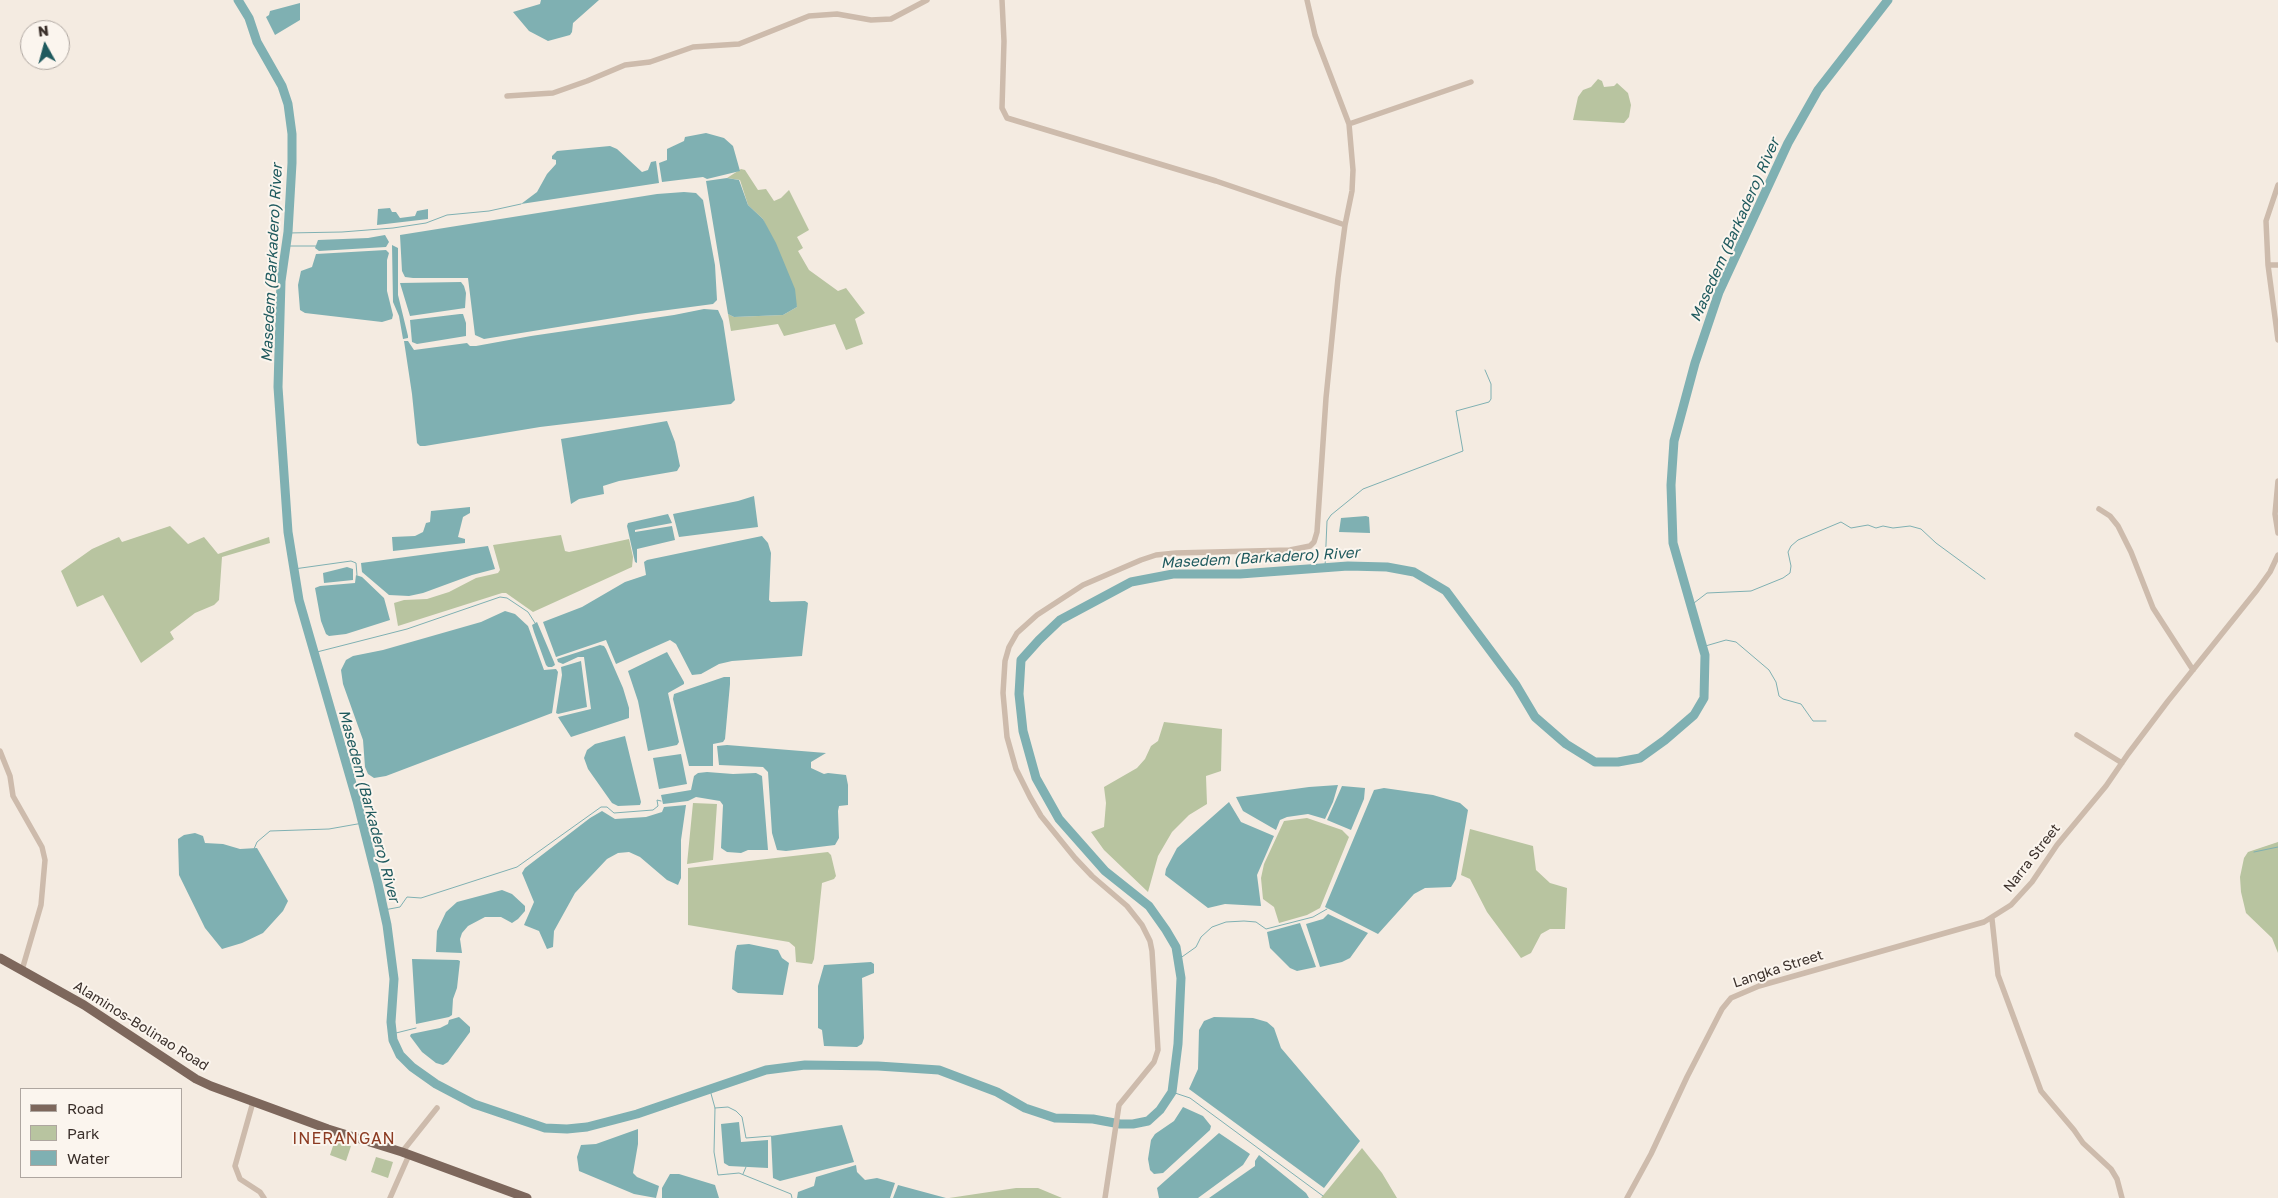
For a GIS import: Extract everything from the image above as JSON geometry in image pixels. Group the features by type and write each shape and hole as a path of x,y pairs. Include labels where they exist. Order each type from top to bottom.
{"main road":[{"name":"Alaminos-Bolinao Road","path":"0,958 107,1019 196,1079 328,1129 406,1154 524,1197"}],"street":[{"path":"506,96 554,93 587,82 625,65 650,62 693,47 739,44 809,16 837,14 872,20 891,19 927,0"},
{"path":"1002,0 1002,108 1007,118 1216,181 1345,225"},
{"path":"1105,1198 1119,1105 1154,1062 1156,1056 1154,965 1150,941 1142,925 1127,906 1092,876 1075,858 1042,816 1016,770 1007,737 1003,693 1005,661 1009,647 1017,633 1037,615 1084,586 1141,560 1156,555 1176,553 1290,550 1310,546 1314,542 1317,532 1326,398 1353,170 1349,124 1315,35 1307,0"},
{"path":"1349,124 1471,82"},
{"path":"2278,185 2266,221 2268,267 2278,340"},
{"path":"2268,267 2278,265"},
{"path":"2278,481 2276,514 2278,533"},
{"path":"2099,509 2110,516 2118,526 2129,547 2154,608 2193,670"},
{"name":"Narra Street","path":"1992,919 2011,905 2027,888 2057,846 2106,786 2193,670 2257,590 2270,572 2278,555"},
{"path":"2077,735 2122,763"},
{"path":"0,751 10,776 14,796 42,847 45,860 41,905 22,970"},
{"path":"1992,919 1998,975 2041,1091 2083,1143 2111,1169 2117,1179 2122,1198"},
{"name":"Langka Street","path":"1627,1198 1651,1154 1687,1077 1722,1010 1733,996 1766,984 1992,919"},
{"path":"253,1102 235,1166 240,1178 260,1192 264,1198"},
{"path":"390,1198 406,1154 437,1108"}],"green space":[{"path":"1598,79 1602,81 1604,87 1614,86 1617,83 1628,93 1631,105 1629,117 1624,123 1573,120 1578,97 1583,90 1591,87"},
{"path":"741,169 745,170 758,190 766,189 774,201 781,198 789,190 809,230 797,237 803,248 798,251 809,270 838,291 846,288 865,313 855,319 863,344 846,350 835,324 784,336 778,324 731,331 728,314 734,317 783,315 797,307 763,219 748,205 740,180 727,178"},
{"path":"170,526 188,544 204,537 218,554 269,537 270,543 222,557 219,600 214,605 195,613 170,632 174,639 141,663 103,595 77,607 61,571 92,549 119,537 122,542"},
{"path":"561,535 565,551 569,552 629,539 633,557 632,567 533,612 506,593 502,593 398,626 394,603 404,600 427,599 449,592 476,578 498,573 500,570 493,545"},
{"path":"1164,722 1222,729 1221,771 1206,776 1207,804 1189,815 1172,832 1158,856 1148,892 1104,850 1091,832 1104,827 1106,803 1104,787 1137,768 1145,759 1151,746 1158,741"},
{"path":"693,803 717,804 713,860 687,864"},
{"path":"1307,818 1342,830 1349,837 1320,908 1307,915 1279,923 1274,907 1263,899 1261,878 1264,864 1284,821"},
{"path":"1470,829 1533,846 1536,870 1550,883 1567,888 1565,929 1550,929 1541,934 1531,953 1521,958 1487,912 1470,879 1461,875"},
{"path":"2278,842 2278,953 2272,938 2246,913 2240,877 2244,858 2248,852"},
{"path":"828,852 831,855 836,876 834,879 822,883 812,964 796,962 795,947 789,942 688,925 688,868"},
{"path":"335,1140 351,1146 346,1161 330,1155"},
{"path":"1362,1148 1382,1173 1397,1198 1321,1198"},
{"path":"376,1157 393,1162 388,1178 371,1172"},
{"path":"1016,1188 1038,1188 1062,1198 949,1198"}],"water":[{"path":"541,0 599,0 573,23 570,35 548,41 529,31 513,12 540,4"},
{"path":"300,3 300,20 275,35 266,17 270,11"},
{"path":"706,133 724,138 733,146 740,171 707,179 703,177 662,182 659,163 667,160 667,149 684,141 685,137"},
{"path":"610,146 617,149 642,172 648,170 651,162 656,161 659,183 521,204 537,192 547,174 556,164 556,160 552,159 552,156 557,151"},
{"path":"727,178 739,180 748,205 763,219 776,243 795,289 797,307 783,315 734,317 728,314 706,181"},
{"path":"696,193 703,200 715,265 717,300 713,304 484,339 475,335 468,278 413,278 405,277 402,271 400,235 657,194"},
{"path":"390,208 400,218 415,216 417,211 428,209 428,219 377,225 378,209"},
{"path":"385,235 389,242 386,247 319,251 315,248 318,240 368,238"},
{"path":"392,245 398,248 398,295 408,336 408,338 403,339 399,316 393,302"},
{"path":"386,250 389,253 387,260 387,291 393,315 392,319 382,322 305,313 300,310 298,285 301,271 312,267 316,254"},
{"path":"461,282 466,293 465,308 410,316 400,283"},
{"path":"704,309 718,310 723,321 735,400 731,404 540,427 425,446 420,446 417,443 404,341 408,341 414,350 467,343 470,346 476,346"},
{"path":"463,314 466,323 466,336 417,344 412,342 410,320"},
{"path":"667,421 675,442 680,466 677,471 619,481 603,486 604,494 579,499 571,504 561,439"},
{"path":"754,496 758,527 679,537 673,514"},
{"path":"470,507 470,513 463,517 458,537 465,539 465,543 393,551 392,537 415,536 423,532 426,523 430,522 431,511"},
{"path":"668,514 672,523 635,530 635,532 672,526 675,540 637,549 637,563 635,562 627,526 628,523"},
{"path":"1369,517 1370,533 1339,532 1341,518"},
{"path":"762,536 768,543 771,553 769,600 771,602 805,601 808,603 802,656 732,661 719,664 701,674 692,675 676,644 670,640 616,664 606,640 556,657 543,622 582,607 625,582 646,575 644,562 647,560"},
{"path":"488,546 495,569 409,596 389,595 362,572 361,563"},
{"path":"347,567 353,569 353,580 324,583 323,573"},
{"path":"356,575 362,577 384,598 390,620 346,634 329,636 326,634 321,621 315,588 355,583"},
{"path":"505,611 515,614 528,626 544,670 556,669 558,672 552,713 386,776 374,778 368,774 365,767 363,740 343,684 341,670 346,660 353,656 383,650 481,622"},
{"path":"537,622 555,665 552,667 546,665 534,632 532,625"},
{"path":"600,645 606,649 623,688 629,708 629,718 571,737 558,717 591,709 584,657 578,657 563,664 558,662 557,659"},
{"path":"667,652 684,682 684,684 668,693 679,742 677,745 648,751 638,701 628,671"},
{"path":"581,661 587,707 558,714 556,713 562,675 561,667"},
{"path":"724,677 730,677 725,739 723,742 713,744 713,766 689,766 673,699 674,694"},
{"path":"625,736 641,802 640,805 618,806 612,803 588,769 584,758 587,750 595,744"},
{"path":"727,745 826,753 811,762 811,768 824,774 846,775 848,785 848,805 839,806 839,838 835,845 786,851 777,850 772,833 768,772 763,767 719,765 717,746"},
{"path":"681,754 687,784 659,789 653,758"},
{"path":"698,773 756,773 762,776 768,850 748,850 741,853 727,852 721,848 723,805 720,801 696,797 688,801 663,804 661,795 691,790 694,776"},
{"path":"1338,785 1325,819 1308,814 1287,817 1280,820 1276,830 1243,811 1236,797 1309,787"},
{"path":"1342,786 1365,788 1364,799 1351,830 1327,820"},
{"path":"1384,788 1433,795 1460,803 1468,810 1456,879 1451,887 1425,888 1414,894 1378,934 1325,907 1374,790"},
{"path":"1229,802 1241,822 1274,836 1257,875 1261,906 1225,904 1208,908 1165,875 1166,869 1177,848"},
{"path":"686,805 681,840 681,878 678,885 667,880 640,857 629,852 618,853 607,859 575,893 554,931 553,947 547,949 539,931 524,925 534,902 522,873 525,868 590,818 602,811 615,819 646,817 662,812 664,807"},
{"path":"195,833 203,836 205,843 223,844 240,849 257,848 288,901 283,911 263,933 242,943 222,949 205,928 179,875 178,839 184,835"},
{"path":"502,890 512,894 525,906 525,911 518,919 512,923 501,917 485,917 468,926 462,933 460,939 462,953 436,952 437,931 446,912 457,902"},
{"path":"1328,914 1368,933 1350,958 1342,962 1320,967 1306,924 1323,919"},
{"path":"1300,923 1316,967 1297,971 1290,968 1270,948 1267,932"},
{"path":"749,944 778,950 782,958 789,963 783,995 738,993 732,989 737,945"},
{"path":"412,959 460,961 452,1015 416,1024"},
{"path":"871,962 874,964 874,973 862,978 864,1038 862,1044 857,1047 824,1046 822,1030 818,1028 818,986 824,965"},
{"path":"459,1017 470,1027 470,1032 448,1062 443,1065 436,1063 422,1052 410,1036 411,1034 440,1028 448,1024 449,1020"},
{"path":"1214,1017 1253,1018 1267,1022 1274,1028 1281,1048 1360,1141 1324,1188 1189,1089 1198,1069 1199,1030 1204,1021"},
{"path":"1183,1107 1203,1116 1211,1126 1210,1130 1163,1173 1154,1174 1150,1170 1148,1159 1151,1140 1155,1134 1174,1121"},
{"path":"739,1122 741,1142 768,1140 768,1168 729,1166 724,1163 721,1124"},
{"path":"842,1125 854,1162 780,1181 773,1178 771,1136"},
{"path":"638,1129 638,1144 633,1173 637,1177 659,1186 656,1198 634,1194 579,1171 577,1157 581,1145 596,1144"},
{"path":"1219,1133 1250,1154 1243,1165 1198,1198 1159,1198 1157,1188"},
{"path":"1259,1155 1306,1193 1309,1198 1209,1198 1255,1166 1255,1161"},
{"path":"856,1165 857,1172 865,1180 877,1178 895,1183 890,1198 797,1198 798,1192 814,1186 816,1177"},
{"path":"670,1174 679,1174 715,1185 719,1198 662,1198 662,1188"},
{"path":"898,1185 946,1198 893,1198"}],"waterway":[{"name":"Masedem (Barkadero) River","path":"238,0 249,18 257,42 282,86 288,104 292,134 292,163 288,232 281,281 278,387 288,532 299,600 357,801 387,925 394,979 391,1022 393,1040 400,1055 412,1067 436,1084 474,1104 545,1128 567,1129 587,1127 637,1114 766,1070 805,1065 878,1066 939,1070 997,1092 1025,1108 1055,1118 1093,1119 1120,1124 1133,1124 1148,1121 1160,1110 1172,1092 1178,1044 1181,978 1176,947 1149,906 1105,871 1059,819 1036,778 1023,731 1019,694 1021,660 1039,640 1060,620 1131,582 1173,574 1240,574 1348,566 1387,567 1414,572 1446,591 1516,685 1535,717 1566,744 1595,762 1618,762 1640,758 1665,740 1694,715 1704,698 1705,655 1673,543 1671,485 1674,441 1695,363 1719,292 1788,143 1818,90 1888,0"},
{"path":"288,233 342,232 393,228 426,223 447,215 489,211 521,204"},
{"path":"286,246 316,246"},
{"path":"1325,568 1327,521 1331,515 1363,489 1463,451 1456,411 1489,402 1491,399 1491,384 1485,370"},
{"path":"1690,606 1707,593 1751,591 1783,578 1790,573 1791,566 1788,552 1791,546 1798,540 1841,522 1851,528 1868,525 1876,528 1883,526 1893,528 1910,526 1921,529 1936,543 1985,579"},
{"path":"294,569 351,561 356,563 357,575"},
{"path":"313,653 407,629 500,597 507,598 528,612 535,623"},
{"path":"1702,647 1726,640 1736,642 1769,670 1776,682 1779,696 1801,704 1813,721 1826,721"},
{"path":"384,910 400,907 407,897 421,898 517,867 601,807 607,807 614,813 653,810 658,806 657,800 661,801"},
{"path":"254,849 257,842 270,831 329,829 363,823"},
{"path":"2254,852 2278,847"},
{"path":"1179,959 1196,947 1201,937 1212,927 1226,922 1256,922 1266,929 1313,917 1327,909"},
{"path":"392,1034 416,1028"},
{"path":"710,1090 715,1108 714,1152 718,1175 739,1173 791,1194 792,1198"},
{"path":"1172,1092 1190,1098 1323,1196"},
{"path":"715,1108 728,1107 736,1111 742,1117 746,1138 771,1136"},
{"path":"743,1174 746,1167"}],"district":[{"name":"INERANGAN","path":"344,1139"}]}
